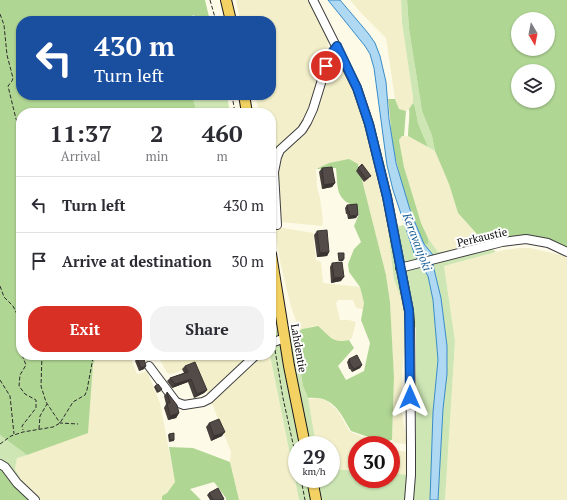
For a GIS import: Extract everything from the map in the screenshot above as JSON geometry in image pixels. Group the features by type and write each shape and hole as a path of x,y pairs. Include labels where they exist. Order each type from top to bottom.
{"main road":[{"path":"226,0 230,16"},
{"name":"Lahdentie","path":"276,284 303,436"},
{"path":"314,488 316,500"}],"street":[{"path":"313,0 357,88 369,124 387,197 409,311 411,456 409,500"},
{"path":"276,157 280,150 302,130 307,122 313,109 329,57 337,46"},
{"path":"276,207 277,224"},
{"name":"Perkaustie","path":"400,268 502,242 526,239 548,244 567,252"},
{"path":"276,341 285,338"},
{"path":"149,366 176,402 184,405 203,402 209,398 251,360"},
{"path":"0,464 35,500"}],"path":[{"path":"210,0 215,16"},
{"path":"0,14 4,25 7,54 13,78 8,86 16,119"},
{"path":"0,286 4,297 13,306 16,312"},
{"path":"23,432 22,426 36,408 36,400 26,394 19,386 20,375 26,364 24,360"},
{"path":"42,360 42,374 40,379 41,386 47,404 60,423"},
{"path":"0,444 14,434 53,427 60,423 73,402 85,395 93,360"},
{"path":"276,360 291,436"},
{"path":"0,380 10,396 14,434"},
{"path":"39,429 40,416 47,404"},
{"path":"60,423 78,424"},
{"path":"303,488 305,500"}],"shaded area":[{"path":"236,0 313,0 331,34 327,48 334,57 337,56 339,59 350,84 365,126 406,311 407,330 403,359 401,407 407,444 400,443 400,436 392,436 394,377 390,302 386,275 358,164 329,163 316,169 317,187 323,220 322,226 281,222 278,220 276,108 258,108 256,100 276,100 276,16 239,16"},
{"path":"350,0 401,0 402,23 413,97 413,103 406,111 399,109 395,99 386,38"},
{"path":"402,136 408,136 435,151 449,184 458,213 481,239 460,248 438,252 428,238 413,200 404,167 399,140"},
{"path":"277,227 313,233 316,260 321,262 323,283 360,287 364,303 363,309 356,308 353,300 338,300 336,303 340,320 356,322 352,338 342,342 332,340 321,329 314,326 301,329 298,326 291,307 280,261"},
{"path":"530,248 561,255 567,258 567,500 445,500 455,341 444,266 504,250"},
{"path":"95,360 132,360 137,374 147,371 160,403 175,482 167,493 162,496 162,500 39,500 20,479 15,469 17,458"},
{"path":"160,360 271,360 288,445 288,488 297,488 299,500 239,500 230,462 231,452 211,401 194,365 172,374 167,373"},
{"path":"316,398 326,400 338,411 350,432 361,436 348,436 348,470 340,470 340,436 314,436 308,399"},
{"path":"400,451 408,452 408,475 400,474"}],"green space":[{"path":"0,0 205,0 209,16 16,16 16,100 193,100 196,108 16,108 16,360 95,360 93,364 88,433 27,455 0,435"},
{"path":"401,0 407,0 409,29 422,111 432,136 435,151 428,147 418,123 413,103 402,23"},
{"path":"407,0 567,0 567,250 550,241 485,243 458,213 422,111 409,29"},
{"path":"388,99 395,99 399,109 406,111 404,136 402,136 399,140 404,167 421,223 428,238 428,244 424,244 402,184 393,148"},
{"path":"193,100 228,100 229,108 196,108"},
{"path":"413,103 418,123 428,147 408,136 409,109"},
{"path":"349,159 358,164 386,275 390,302 394,377 392,436 366,436 351,431 335,406 324,399 308,398 303,386 294,329 299,331 318,326 335,340 349,340 354,348 338,366 346,380 364,371 370,343 361,320 364,303 360,287 349,272 348,264 354,249 361,242 354,226 359,214 356,206 344,200 339,192 336,168 316,169 329,163"},
{"path":"404,225 411,246 422,268 428,276 433,300 437,337 438,360 433,412 430,500 299,500 297,488 340,488 340,470 348,470 348,488 400,488 400,474 408,475 406,488 414,487 416,470 416,327 407,330 406,311 394,279 388,228"},
{"path":"428,238 438,252 460,248 481,239 496,252 444,266 455,341 445,500 438,500 443,409 447,374 447,346 441,298 433,263 424,244 428,244"},
{"path":"294,329 303,386 308,398 314,436 288,436 288,445 271,360 276,360 276,331"},
{"path":"0,435 27,455 17,458 15,469 21,480 12,481 0,468"},
{"path":"169,447 193,448 230,462 239,500 226,500 214,482 190,489 201,500 162,500 162,496 167,493 175,482"},
{"path":"0,468 32,500 0,500"}],"water":[{"name":"Keravanjoki","path":"328,0 340,0 375,43 380,56 386,82 389,119 396,163 411,213 424,244 433,255 433,265 441,298 447,346 447,374 443,409 438,500 430,500 433,412 438,360 433,300 428,276 415,256 393,190 387,165 374,68 370,54"}],"building":[{"path":"362,164 371,176 366,179 358,168"},
{"path":"332,167 335,183 324,185 322,168"},
{"path":"357,204 358,215 350,216 347,205"},
{"path":"327,230 329,252 320,253 317,231"},
{"path":"338,253 344,253 344,259 339,260"},
{"path":"342,262 344,277 334,278 332,263"},
{"path":"357,355 362,365 354,369 351,366 349,359"},
{"path":"138,360 144,360 146,366 141,368"},
{"path":"195,362 207,390 197,394 191,379 175,384 170,378 188,372 185,366"},
{"path":"158,384 162,389 158,392 155,386"},
{"path":"167,392 177,405 179,413 170,416 167,403 170,403"},
{"path":"219,419 225,432 214,436 209,423"},
{"path":"174,433 174,440 170,440 169,434"},
{"path":"218,488 224,499 213,500 209,493"}],"route":[{"path":"326,66 329,57 337,46 357,88 369,124 387,197 409,311 410,397"}]}
